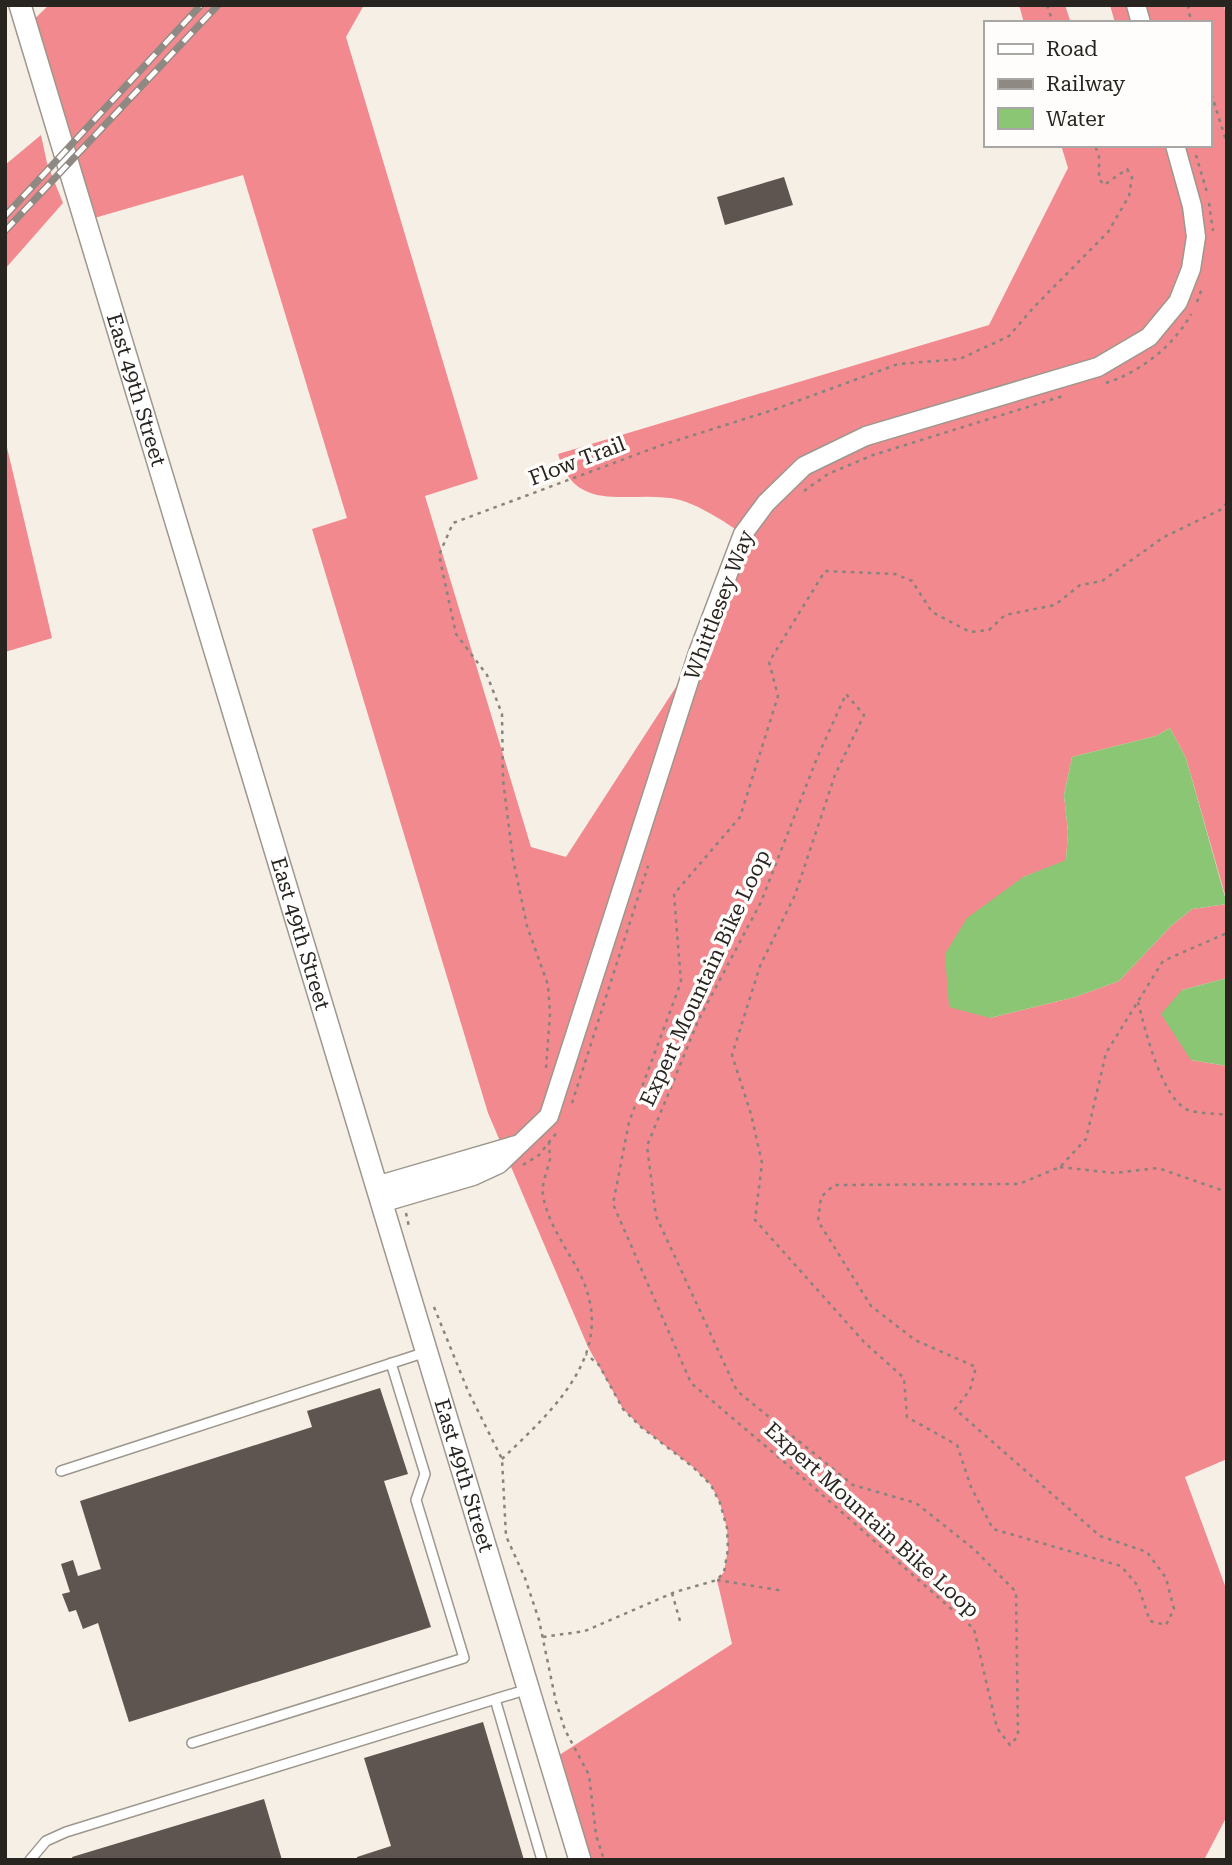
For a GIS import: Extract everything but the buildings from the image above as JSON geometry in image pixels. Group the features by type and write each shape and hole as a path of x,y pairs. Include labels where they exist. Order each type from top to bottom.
{"street":[{"name":"East 49th Street","path":"20,5 580,1860"},
{"name":"Whittlesey Way","path":"379,1195 474,1176 499,1164 523,1143 564,1099 698,653 743,534 766,503 804,466 866,436 1098,367 1149,337 1178,302 1191,269 1196,237 1192,206 1176,147"}],"lane":[{"path":"61,1471 426,1352"},
{"path":"192,1743 464,1658 416,1500 425,1474 391,1363"},
{"path":"30,1860 46,1841 66,1832 528,1689"},
{"path":"495,1699 542,1860"}],"path":[{"path":"1211,92 1227,144"},
{"name":"Flow Trail","path":"564,1099 545,1074 550,1014 548,985 527,926 513,859 503,780 502,714 487,675 456,634 439,555 453,523 662,445 773,410 898,364 960,359 1009,337 1108,232 1129,195 1132,177 1127,169 1104,184 1099,179 1099,157 1096,147"},
{"path":"1103,384 1142,366 1176,334"},
{"path":"799,493 828,474 873,455 1064,396"},
{"name":"Expert Mountain Bike Loop","path":"1227,503 1220,510 1164,537 1102,581 1080,585 1055,605 1004,615 989,630 970,632 932,612 912,581 895,574 825,571 768,662 779,696 740,817 674,894 681,982 629,1122 613,1204 691,1383 974,1629 997,1728 1010,1745 1018,1736 1016,1592 975,1549 916,1503 853,1485 737,1391 656,1216 647,1146 698,1021 761,902 817,758 846,694 864,715 835,775 795,895 760,966 732,1055 751,1114 762,1163 755,1220 864,1342 904,1378 907,1417 957,1445 971,1487 993,1529 1121,1566 1138,1586 1150,1621 1166,1625 1174,1609 1169,1588 1166,1578 1147,1552 1100,1536 955,1409 970,1390 976,1367 915,1340 871,1306 818,1221 821,1198 834,1185 1019,1184 1060,1167 1086,1139 1106,1053 1163,961 1227,933"},
{"path":"564,1099 649,865"},
{"path":"1138,1002 1149,1046 1173,1098 1189,1110 1227,1115"},
{"path":"519,1168 539,1155 561,1124"},
{"path":"502,1459 554,1409 570,1387 586,1354 592,1320 590,1299 580,1274 558,1237 542,1193 550,1158 549,1142"},
{"path":"1060,1167 1114,1172 1158,1168 1227,1192"},
{"path":"405,1208 410,1232"},
{"path":"432,1303 468,1391 502,1459 506,1536 525,1578 560,1716 589,1775 596,1835 604,1860"},
{"path":"586,1354 599,1365 623,1409 641,1427 693,1466 711,1485 720,1503 727,1528 728,1549 724,1572 717,1580"},
{"path":"542,1637 585,1631 672,1593 717,1580 784,1591"},
{"path":"672,1593 680,1621"}],"shaded area":[{"path":"49,5 364,5 346,37 478,479 425,496 531,847 566,857 698,653 743,534 705,510 680,500 592,494 578,486 566,474 558,454 989,325 1068,168 1062,147 1211,147 1211,21 1114,21 1110,5 1224,5 1227,22 1227,902 1186,758 1170,728 1156,736 1072,757 1064,795 1068,832 1066,861 1023,877 990,1018 1075,997 1119,981 1171,926 1192,909 1227,904 1227,978 1182,990 1191,1060 1227,1066 1227,1459 1185,1477 1227,1591 1227,1816 1204,1860 580,1860 550,1761 732,1644 717,1580 724,1572 728,1549 727,1528 720,1503 711,1485 693,1467 641,1427 623,1409 588,1347 488,1113 312,529 347,518 243,175 84,221 26,27"},
{"path":"1019,5 1065,5 1070,21 1023,21"},
{"path":"41,135 47,163 63,203 5,269 5,165"},
{"path":"5,439 52,638 5,652"}],"water":[{"path":"1170,728 1186,758 1227,904 1192,909 1171,926 1119,981 1075,997 990,1018 949,1007 945,954 967,918 1023,877 1066,860 1068,832 1064,795 1072,757 1156,736"},
{"path":"1227,978 1227,1066 1191,1060 1161,1014 1182,990"}],"railway":[{"path":"5,216 201,5"},
{"path":"5,231 218,5"}]}
